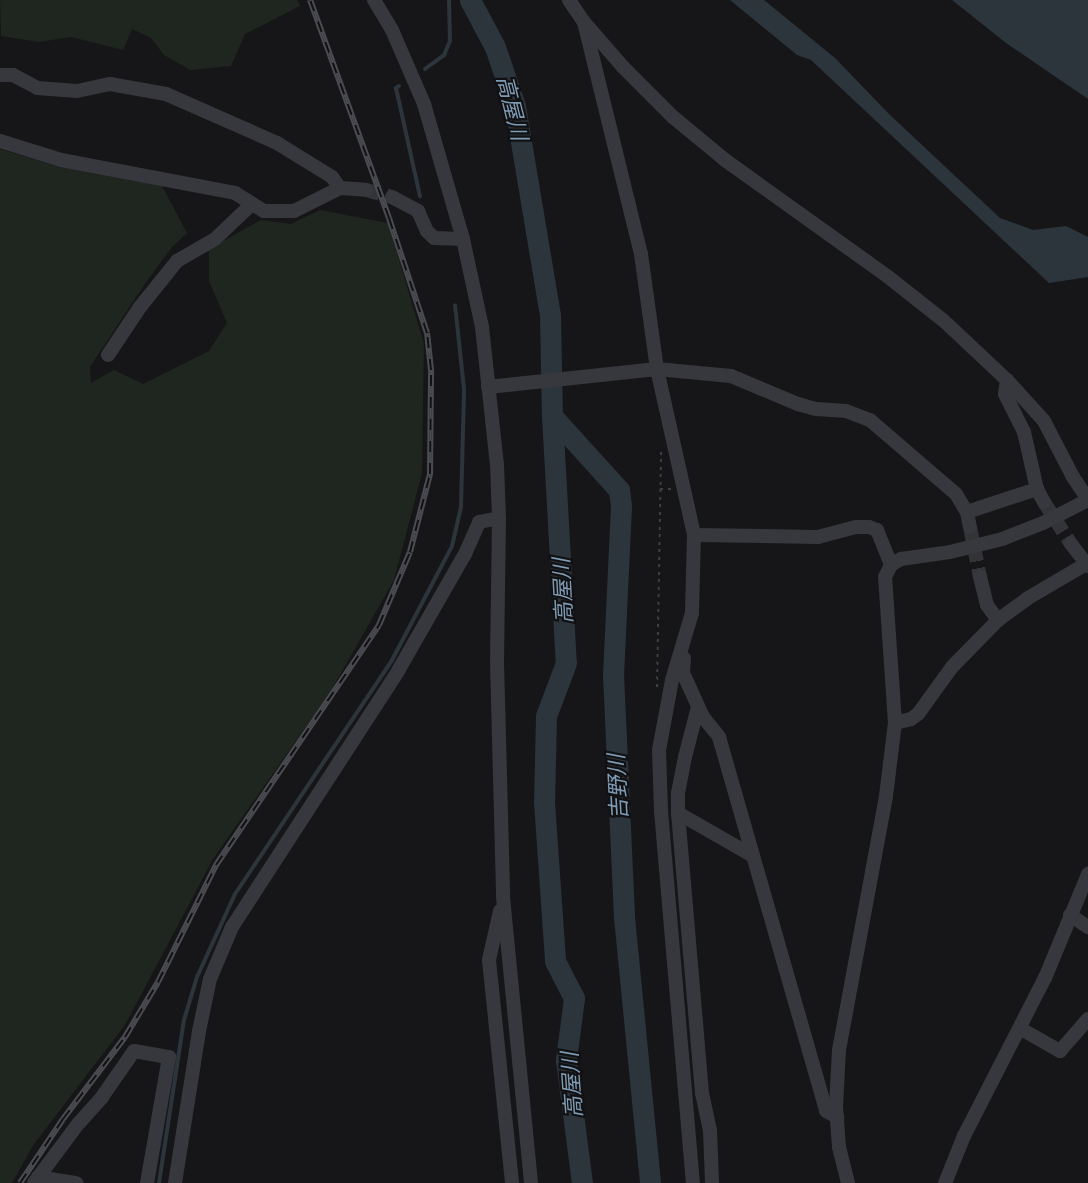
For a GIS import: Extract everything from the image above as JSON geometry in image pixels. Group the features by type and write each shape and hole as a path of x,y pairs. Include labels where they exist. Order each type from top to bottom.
{"street":[{"path":"374,0 392,30 424,104 463,239 482,327 497,464 500,518 497,662 503,897 531,1183"},
{"path":"571,3 584,22 673,117 725,160 887,276 943,320 1007,380 1044,422 1073,477 1088,499 1043,523 1002,539 950,552 901,559 891,565 885,577 895,723 886,796 841,1038 837,1117 839,1147 848,1183"},
{"path":"584,22 641,254 654,369 694,535 692,613 685,644 672,680 659,750 661,811 693,1183"},
{"path":"0,75 13,75 37,88 77,91 110,84 166,94 277,143 332,177 340,188"},
{"path":"0,141 61,160 235,193 264,211 294,211 340,188 366,190"},
{"path":"392,197 418,211 427,231 434,238 463,239"},
{"path":"108,355 140,307 177,261 215,239 252,204"},
{"path":"488,387 654,369 731,376 798,404 816,409 846,411 870,420 956,494 967,512 970,527"},
{"path":"1007,380 1005,394 1024,432 1037,489 1044,502"},
{"path":"967,512 1037,489"},
{"path":"175,1183 199,1031 210,979 232,927 398,670 465,554 479,522 500,518"},
{"path":"694,535 818,537 869,527 877,530 891,565"},
{"path":"895,723 911,719 918,714 952,667 998,620 1028,598 1087,565 1071,544"},
{"path":"980,577 987,605 998,620"},
{"path":"685,644 683,673 698,707 720,737 826,1111 837,1117"},
{"path":"698,707 678,793 678,813 702,1093 710,1130 712,1183"},
{"path":"678,813 753,856"},
{"path":"945,1183 964,1136 1021,1029 1088,874"},
{"path":"503,897 489,960 512,1183"},
{"path":"1070,915 1088,927"},
{"path":"1021,1029 1060,1051 1088,1019"},
{"path":"36,1180 102,1097 134,1051 168,1057 147,1183"},
{"path":"36,1180 77,1183"}],"path":[{"path":"657,693 661,444"}],"shaded area":[{"path":"0,0 297,0 300,6 245,34 231,66 190,70 164,55 151,38 132,29 123,50 71,37 39,42 1,36"},
{"path":"730,0 764,0 835,58 889,114 1000,218 1033,230 1066,226 1088,237 1088,277 1049,283 811,60 797,55"},
{"path":"952,0 1088,0 1088,99 1006,43"},
{"path":"0,149 59,167 162,186 187,233 172,247 144,285 90,367 91,383 114,370 143,384 209,351 227,323 209,281 209,249 261,220 291,224 320,210 388,223 424,344 422,473 394,580 329,694 213,859 125,1025 34,1144 12,1183 0,1183"}],"waterway":[{"path":"425,69 444,55 450,41 449,0"},
{"name":"高屋川","path":"470,0 495,47 515,106 550,315 552,416 566,663 546,716 544,802 555,961 574,998 566,1060 582,1183"},
{"path":"399,86 396,88 420,196"},
{"path":"159,1183 184,1020 197,977 235,894 392,660 452,546 461,507 464,389 455,305"},
{"name":"吉野川","path":"552,416 619,490 621,506 613,674 624,917 650,1183"}],"tunnel":[{"path":"366,190 392,197"},
{"path":"1044,502 1071,544"},
{"path":"970,527 980,577"}],"railway":[{"path":"20,1183 63,1119 125,1037 158,982 216,865 379,625 410,552 430,474 431,370 427,333 389,218 310,0"}]}
